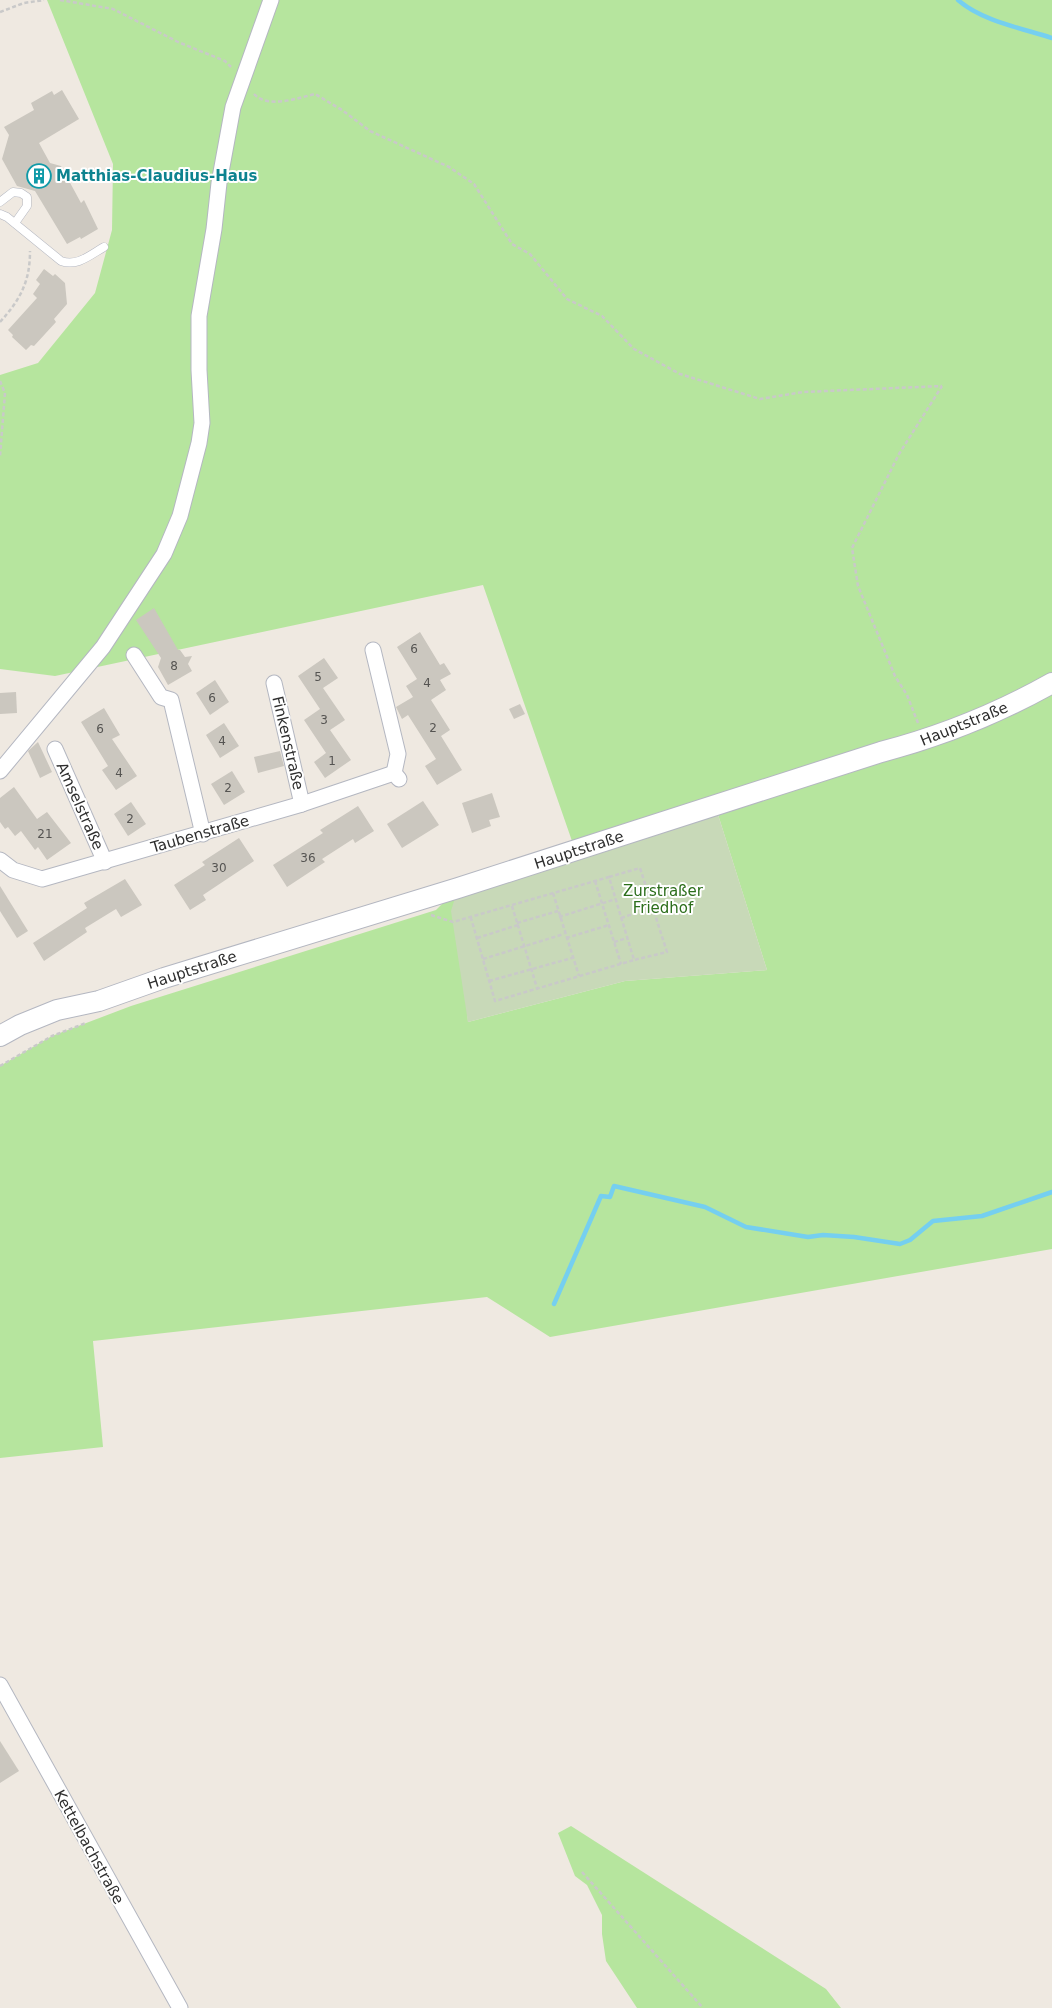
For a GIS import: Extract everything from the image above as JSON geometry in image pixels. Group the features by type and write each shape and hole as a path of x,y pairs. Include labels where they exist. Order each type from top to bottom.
{"main road":[{"name":"Hauptstraße","path":"0,1036 20,1025 57,1010 99,1001 164,978 458,888 881,752 923,741 1006,708 1052,683"},
{"name":"Hauptstraße","path":"0,1051 72,1017 99,1001"}],"street":[{"path":"0,771 103,647 164,554 180,516 199,443 202,423 198,370 199,316 214,229 218,183 233,107 244,81 271,0"},
{"name":"Taubenstraße","path":"0,860 13,870 42,879 203,834 397,776 398,754 373,650"},
{"path":"134,655 160,697 171,700 203,834"},
{"name":"Finkenstraße","path":"274,683 302,804"},
{"name":"Amselstraße","path":"55,749 105,862"},
{"name":"Kettelbachstraße","path":"0,1685 180,2008"}],"lane":[{"path":"0,202 13,192 21,193 26,197 27,206 15,223"},
{"path":"0,214 15,223 69,264 75,264 104,247"}],"path":[{"path":"0,12 24,3 44,0"},
{"path":"60,0 113,9 178,42 225,61 258,98 278,102 315,94 342,110 370,131 450,167 474,184 512,244 530,254 567,299 602,316 634,349 680,374 760,399 803,392 942,386 899,454 852,548 858,586 895,676 917,719 923,741"},
{"path":"0,322 16,305 30,272 30,235"},
{"path":"0,381 4,393 0,456"},
{"path":"425,913 453,922 640,868 667,952 495,1001 472,918"},
{"path":"610,876 634,960"},
{"path":"595,881 620,964"},
{"path":"553,894 564,934 579,976"},
{"path":"559,917 616,899"},
{"path":"512,906 537,988"},
{"path":"621,918 653,908"},
{"path":"477,938 558,911"},
{"path":"566,938 609,925"},
{"path":"483,959 564,934"},
{"path":"614,942 627,938"},
{"path":"490,981 572,958"},
{"path":"582,1872 703,2008"}],"green space":[{"path":"47,0 1052,0 1052,1249 550,1337 487,1297 93,1341 103,1447 0,1458 0,1066 52,1036 131,1006 436,910 458,888 468,1022 625,981 767,970 715,805 572,841 483,585 55,676 0,669 0,375 38,363 95,293 112,230 113,164"},
{"name":"Zurstraßer Friedhof","path":"715,805 767,970 625,981 468,1022 451,911 458,888"},
{"path":"571,1826 826,1989 841,2008 637,2008 606,1961 602,1934 602,1915 587,1885 575,1876 558,1833"}],"building":[{"name":"Matthias-Claudius-Haus","path":"62,90 79,119 39,143 50,163 61,166 81,203 84,200 98,229 81,239 80,237 67,244 35,191 17,186 2,159 9,135 4,127 34,110 31,103 52,91 54,95"},
{"path":"44,269 53,276 55,274 65,283 67,304 54,319 56,322 34,346 31,345 26,350 12,337 13,335 8,330 37,298 33,294 40,284 36,280"},
{"path":"154,608 178,650 185,657 192,656 188,664 192,671 168,685 158,667 161,658 136,620"},
{"path":"420,632 440,665 444,663 451,674 440,680 446,690 431,700 450,730 441,736 462,770 437,785 425,766 436,759 408,715 402,719 396,707 413,697 406,686 417,679 397,647"},
{"path":"324,658 338,678 323,688 345,720 330,730 351,760 325,778 314,762 326,753 304,720 320,709 298,676"},
{"path":"215,680 229,702 210,715 196,693"},
{"path":"16,692 17,713 0,714 0,693"},
{"path":"520,704 525,714 514,719 509,709"},
{"path":"104,708 120,735 112,739 137,776 116,790 102,770 108,766 81,722"},
{"path":"224,723 239,746 220,758 206,735"},
{"path":"38,742 52,772 40,778 28,751"},
{"path":"280,751 284,766 258,773 254,757"},
{"path":"232,771 245,792 224,805 211,784"},
{"path":"14,787 37,819 47,812 71,843 47,860 38,847 35,850 21,831 15,836 8,827 5,829 0,822 0,798"},
{"path":"492,793 500,817 489,820 491,826 472,833 462,803"},
{"path":"423,801 439,825 402,848 387,824"},
{"path":"131,802 146,824 128,836 114,814"},
{"path":"358,806 374,831 355,843 353,839 322,859 325,862 287,887 273,865 323,833 320,830"},
{"path":"239,838 254,861 203,895 206,900 190,910 174,885 205,865 202,862"},
{"path":"125,879 142,905 121,917 116,909 85,928 87,932 44,961 33,943 87,908 84,903"},
{"path":"0,886 28,931 17,938 0,911"},
{"path":"0,1741 19,1771 0,1783"}],"waterway":[{"path":"958,0 990,19 1052,38"},
{"path":"554,1304 601,1196 610,1197 614,1186 705,1207 746,1227 808,1237 823,1235 854,1237 900,1244 910,1240 933,1221 982,1216 1052,1192"}],"place":[{"name":"Matthias-Claudius-Haus","path":"39,176"}]}
